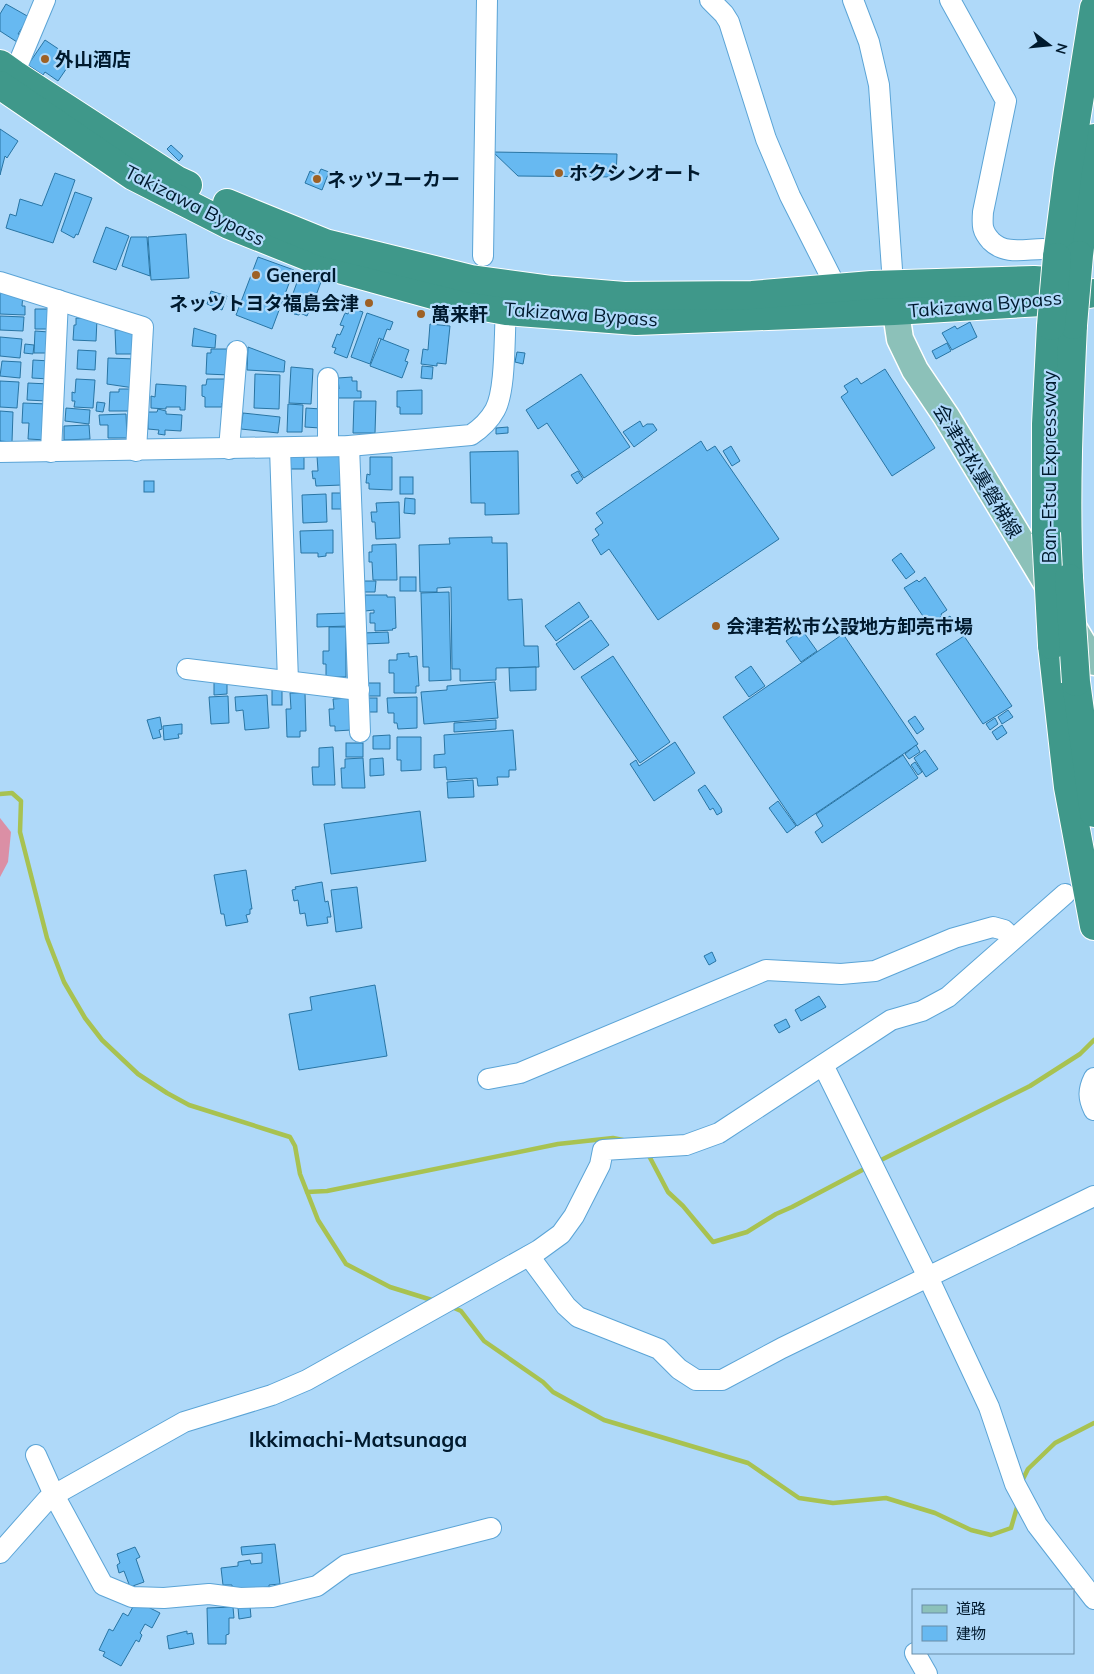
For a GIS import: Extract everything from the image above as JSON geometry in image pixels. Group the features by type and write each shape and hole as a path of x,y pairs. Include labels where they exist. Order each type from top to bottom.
{"highway":[{"name":"Ban-Etsu Expressway","path":"1094,8 1068,171 1060,253 1068,428 1067,541 1069,578 1076,682 1094,813"},
{"name":"Takizawa Bypass","path":"4,78 185,184 244,211 325,243 471,279 552,290 624,296 752,296 834,288 894,298 1042,302 1094,293"},
{"name":"Takizawa Bypass","path":"4,78 133,176 229,225 339,270 462,303 506,311 636,321 894,298 1034,280 1094,284"},
{"name":"Ban-Etsu Expressway","path":"1060,253 1094,138"},
{"name":"Ban-Etsu Expressway","path":"1062,326 1046,424 1046,533 1052,644 1068,787 1094,926"}],"main road":[{"name":"会津若松裏磐梯線","path":"894,298 900,339 915,370 946,416 1094,662"}],"street":[{"path":"4,78 45,0"},
{"path":"483,256 487,0"},
{"path":"710,0 729,22 766,139 790,196 832,279"},
{"path":"853,0 869,42 879,85 894,298"},
{"path":"950,0 1006,101 983,212 984,232 998,248 1060,253"},
{"path":"0,282 143,327 136,451"},
{"path":"51,452 58,300"},
{"path":"0,452 349,446 471,435 481,428 495,410 502,391 506,311"},
{"path":"229,449 237,351"},
{"path":"328,378 328,446"},
{"path":"349,446 360,732"},
{"path":"280,448 288,681"},
{"path":"187,669 359,690"},
{"path":"0,1553 47,1500 54,1495 184,1422 272,1395 307,1380 529,1256 561,1234 574,1216 600,1165 603,1150 686,1145 719,1132 891,1020 922,1011 948,997 1065,894"},
{"path":"488,1079 520,1073 766,970 841,974 875,971 954,938 993,927 1004,930 1013,939"},
{"path":"823,1065 928,1277 989,1407 1015,1484 1037,1526 1094,1599"},
{"path":"1094,1078 1089,1089 1090,1101 1094,1110"},
{"path":"529,1256 566,1306 578,1317 659,1350 679,1369 696,1380 722,1380 782,1348 1094,1196"},
{"path":"36,1454 54,1495 103,1585 132,1597 164,1598 209,1594 240,1598 272,1597 317,1586 346,1565 491,1528"},
{"path":"916,1654 927,1674"}],"shaded area":[{"path":"0,818 11,832 8,862 0,877"}],"building":[{"path":"6,4 29,17 18,34 21,36 17,42 0,31 0,14"},
{"path":"45,40 60,50 58,53 71,62 58,81 45,72 43,75 28,65"},
{"path":"0,129 18,141 7,158 5,156 0,175"},
{"path":"171,145 183,156 179,161 167,149"},
{"path":"493,152 617,154 616,177 518,176"},
{"name":"ネッツユーカー","path":"321,169 329,172 322,190 305,183 310,171 318,175"},
{"path":"55,173 75,180 53,243 6,228 10,214 16,216 20,199 42,206"},
{"path":"75,192 92,198 78,235 76,234 74,238 61,231"},
{"path":"106,227 129,236 116,270 93,262"},
{"path":"186,234 189,278 151,280 148,237"},
{"path":"131,237 147,237 150,276 122,266"},
{"path":"258,257 294,270 272,329 236,315"},
{"path":"300,274 321,282 312,306 291,299"},
{"path":"0,289 23,294 22,306 25,306 25,315 0,314"},
{"path":"211,291 227,296 222,310 207,304"},
{"path":"298,302 311,306 307,316 300,313 299,315 294,314"},
{"path":"351,308 363,312 347,358 334,353 336,348 332,347 337,334 340,335 344,326 340,325 345,313 348,314"},
{"path":"35,309 52,309 51,329 35,329"},
{"path":"367,313 393,322 390,330 387,329 383,340 379,338 370,364 351,357"},
{"path":"0,316 24,317 23,331 0,330"},
{"path":"76,318 97,319 96,341 73,340"},
{"path":"970,322 977,337 952,350 942,333 955,326 957,329"},
{"path":"430,324 450,326 446,364 437,363 437,366 421,364 423,349 428,350"},
{"path":"194,328 216,335 215,348 192,346"},
{"path":"115,330 136,331 135,354 116,354"},
{"path":"35,331 49,332 49,353 34,353"},
{"path":"0,337 22,339 20,358 0,356"},
{"path":"381,339 409,350 405,361 408,362 402,378 370,366"},
{"path":"947,343 951,351 936,359 932,351"},
{"path":"25,344 34,345 33,354 24,353"},
{"path":"248,347 285,361 284,372 247,370"},
{"path":"211,349 230,349 229,375 206,374 207,353 211,353"},
{"path":"78,350 96,351 95,370 77,369"},
{"path":"517,352 525,353 523,364 515,362"},
{"path":"108,358 136,359 134,388 107,384"},
{"path":"33,360 50,361 49,379 32,378"},
{"path":"2,361 21,362 20,378 0,376"},
{"path":"422,366 433,367 432,379 421,378"},
{"path":"291,367 313,369 311,404 289,403"},
{"path":"885,369 935,448 892,476 841,397 848,392 844,386 857,378 861,384"},
{"path":"255,374 280,375 279,409 254,408"},
{"path":"581,374 630,447 584,478 547,423 538,429 526,410"},
{"path":"352,377 352,381 357,381 357,391 361,391 361,398 336,398 336,389 339,389 338,378"},
{"path":"76,379 95,380 93,408 74,407 75,401 72,401 72,392 75,393"},
{"path":"207,379 228,379 227,403 222,403 222,407 205,407 202,385 206,385"},
{"path":"0,381 19,382 17,408 0,407"},
{"path":"28,383 49,384 47,401 27,400"},
{"path":"156,384 186,386 185,410 180,410 180,407 166,407 166,409 151,408 151,396 155,397"},
{"path":"119,389 130,389 130,411 109,411 110,392 119,392"},
{"path":"422,390 422,414 400,414 400,407 397,407 397,391"},
{"path":"354,401 376,401 375,433 353,433"},
{"path":"97,402 105,403 103,412 96,411"},
{"path":"23,403 47,404 46,440 28,439 29,423 22,423"},
{"path":"288,404 303,405 302,432 287,432"},
{"path":"66,408 90,410 89,424 65,421"},
{"path":"306,408 321,409 320,428 305,427"},
{"path":"158,409 166,411 166,414 182,415 181,431 165,430 165,435 158,434 159,430 148,429 148,412 157,412"},
{"path":"0,411 13,412 12,442 0,441"},
{"path":"243,413 280,417 278,433 241,429"},
{"path":"126,414 127,438 108,438 108,425 100,425 99,415"},
{"path":"640,421 643,427 647,424 653,424 657,430 634,447 623,432"},
{"path":"89,425 90,439 64,440 64,426"},
{"path":"508,427 508,433 496,434 496,428"},
{"path":"701,441 707,451 715,446 779,539 658,620 609,549 601,555 592,540 599,535 595,529 603,523 596,513"},
{"path":"731,446 740,461 732,466 723,451"},
{"path":"518,451 519,514 485,515 485,503 471,503 470,452"},
{"path":"340,454 342,485 316,486 312,471 318,471 317,456"},
{"path":"285,456 304,456 304,469 285,469"},
{"path":"370,457 392,457 392,490 369,489 369,483 366,483 367,474 370,475"},
{"path":"578,471 583,479 577,484 571,475"},
{"path":"400,477 413,477 413,494 400,494"},
{"path":"144,481 154,481 154,492 144,492"},
{"path":"332,493 343,493 343,509 332,509"},
{"path":"326,494 327,522 303,523 302,495"},
{"path":"405,498 415,499 415,514 404,513"},
{"path":"399,502 400,538 376,539 375,522 372,522 371,512 377,512 376,503"},
{"path":"333,530 333,553 326,553 326,556 318,557 318,553 301,553 300,531"},
{"path":"492,537 492,543 507,543 508,600 522,599 524,646 538,646 539,667 496,668 496,680 460,681 460,669 452,669 451,587 437,588 437,592 420,592 419,545 450,544 449,538"},
{"path":"396,544 397,580 373,580 372,562 369,562 369,552 372,552 372,545"},
{"path":"901,553 915,572 906,579 892,560"},
{"path":"400,577 416,577 416,591 400,591"},
{"path":"925,577 947,610 929,625 904,588 917,580 919,582"},
{"path":"363,581 376,581 375,592 362,592"},
{"path":"449,592 451,680 429,681 429,667 423,667 421,593"},
{"path":"365,595 395,597 396,628 393,630 375,631 375,623 370,623 370,613 374,613 374,610 365,611"},
{"path":"579,602 589,617 556,641 545,626"},
{"path":"348,613 349,626 317,627 317,614"},
{"path":"950,616 957,628 950,632 943,621"},
{"path":"591,620 609,645 574,670 556,644"},
{"path":"329,627 346,627 346,677 326,677 323,651 329,651"},
{"path":"802,630 817,651 801,662 786,641"},
{"path":"388,632 389,643 364,644 363,633"},
{"path":"843,634 918,744 797,826 723,717"},
{"path":"964,636 1012,706 983,724 936,654"},
{"path":"409,653 409,657 417,656 419,686 416,686 416,693 394,693 394,673 389,673 389,660 397,660 397,654"},
{"path":"613,656 670,742 640,763 581,677"},
{"path":"751,666 765,686 749,697 735,677"},
{"path":"536,667 536,690 510,691 509,668"},
{"path":"214,682 227,682 227,694 214,695"},
{"path":"495,682 498,718 424,724 421,692 447,690 447,686"},
{"path":"365,683 380,683 380,696 365,696"},
{"path":"272,687 282,687 282,705 272,705"},
{"path":"290,693 305,693 306,731 300,731 300,737 287,737 286,709 291,709"},
{"path":"267,695 269,728 245,730 243,710 236,711 235,697"},
{"path":"228,696 229,723 211,724 209,697"},
{"path":"417,697 417,728 398,729 397,723 394,723 394,713 388,713 387,698"},
{"path":"350,698 351,730 335,731 335,726 330,726 329,709 334,709 333,699"},
{"path":"367,698 377,698 377,712 367,712"},
{"path":"1008,710 1013,717 1002,724 998,717"},
{"path":"915,716 924,729 917,734 908,721"},
{"path":"160,717 162,729 159,730 161,737 153,739 147,720"},
{"path":"995,718 998,724 990,730 986,724"},
{"path":"496,720 496,729 454,732 454,723"},
{"path":"182,724 182,734 178,734 179,738 164,740 163,726"},
{"path":"1002,725 1007,733 997,740 992,732"},
{"path":"513,730 516,770 509,770 509,777 497,777 498,785 478,786 477,778 447,780 446,767 434,768 434,755 445,754 444,735"},
{"path":"390,735 390,749 373,749 373,736"},
{"path":"397,737 421,737 421,770 401,771 401,760 397,760"},
{"path":"675,742 695,773 654,801 630,764 636,760 639,766"},
{"path":"346,743 363,743 363,757 346,757"},
{"path":"916,745 920,752 909,759 905,754"},
{"path":"333,747 335,785 313,785 312,767 319,767 319,748"},
{"path":"925,750 938,769 926,777 914,758"},
{"path":"903,755 918,778 822,843 815,832 823,826 816,814"},
{"path":"363,758 365,788 342,788 341,768 345,768 345,759"},
{"path":"383,758 384,775 370,776 370,759"},
{"path":"915,762 922,772 918,775 911,765"},
{"path":"473,780 474,797 448,798 447,782"},
{"path":"705,785 721,808 722,812 717,815 713,808 710,810 698,790"},
{"path":"778,801 796,826 787,833 769,808"},
{"path":"420,811 426,861 331,874 324,824"},
{"path":"246,870 252,909 250,909 250,914 246,915 248,922 226,926 224,914 221,914 214,875"},
{"path":"322,882 325,902 328,901 331,917 327,917 328,923 307,926 305,913 300,914 298,900 294,901 292,890 296,889 295,887"},
{"path":"357,887 362,928 336,932 331,890"},
{"path":"712,952 716,961 709,965 704,956"},
{"path":"375,985 387,1056 299,1070 289,1014 312,1010 310,997"},
{"path":"819,996 826,1007 801,1021 795,1010"},
{"path":"786,1019 790,1027 779,1033 774,1025"},
{"path":"275,1544 280,1584 269,1585 269,1587 232,1590 232,1585 223,1585 221,1568 238,1566 238,1562 250,1560 251,1564 262,1563 262,1553 242,1555 241,1547"},
{"path":"135,1547 140,1557 136,1559 144,1582 130,1587 124,1571 119,1573 117,1565 120,1563 117,1554"},
{"path":"135,1603 142,1604 160,1613 152,1628 145,1624 140,1633 142,1635 139,1642 136,1640 121,1666 103,1656 105,1652 99,1650 109,1629 113,1631 123,1613 128,1616"},
{"path":"250,1606 251,1617 239,1619 238,1608"},
{"path":"233,1607 234,1618 229,1618 229,1634 226,1635 226,1644 208,1644 207,1608"},
{"path":"187,1631 187,1634 192,1633 194,1644 169,1649 167,1636"}],"waterway":[{"path":"0,794 12,793 21,801 20,832 47,938 64,982 85,1018 102,1040 138,1074 189,1105 290,1137 295,1146 300,1174 318,1220 346,1264 390,1287 435,1301"},
{"path":"877,1162 1030,1086 1080,1054 1094,1040"},
{"path":"307,1192 327,1191 558,1144 613,1138 623,1140"},
{"path":"647,1152 668,1192 683,1206 713,1242 747,1232 776,1214 868,1167"},
{"path":"452,1307 461,1311 484,1341 543,1382 553,1392 604,1420 748,1463 799,1498 833,1503 886,1498 935,1513 971,1530 991,1535 1011,1528 1018,1504"},
{"path":"1021,1483 1028,1469 1055,1443 1094,1423"}],"place":[{"name":"外山酒店","path":"45,59"},
{"name":"ホクシンオート","path":"559,173"},
{"name":"ネッツユーカー","path":"317,179"},
{"name":"General","path":"256,275"},
{"name":"ネッツトヨタ福島会津","path":"369,303"},
{"name":"萬来軒","path":"421,314"},
{"name":"会津若松市公設地方卸売市場","path":"716,626"}],"district":[{"name":"Ikkimachi-Matsunaga","path":"358,1440"}]}
